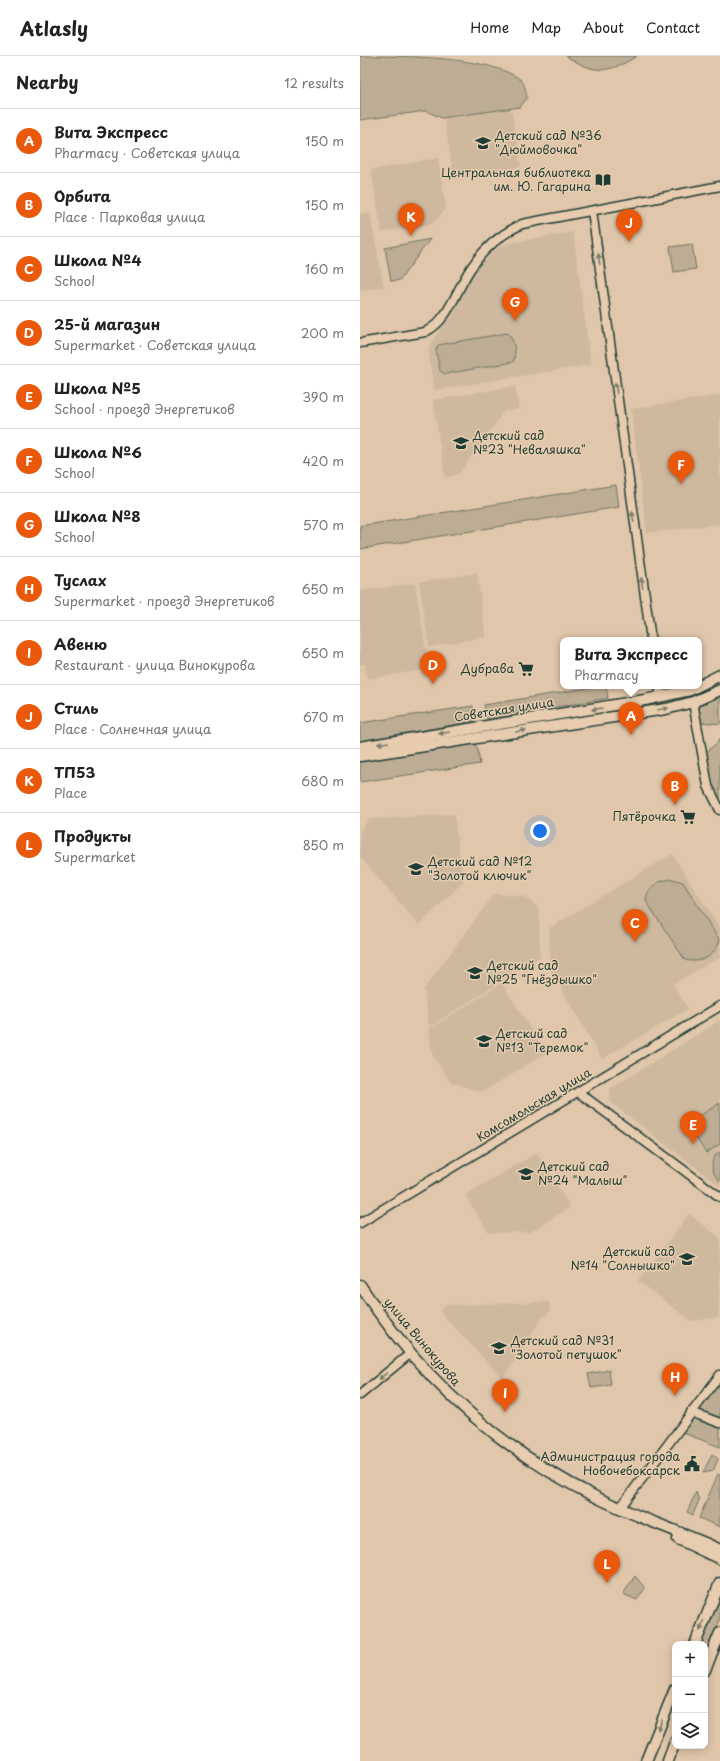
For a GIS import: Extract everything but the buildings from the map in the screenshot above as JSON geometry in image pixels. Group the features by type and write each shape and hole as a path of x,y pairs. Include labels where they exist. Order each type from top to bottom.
{"main road":[{"name":"Советская улица","path":"702,684 720,675"},
{"name":"Советская улица","path":"360,747 661,697 690,690"},
{"path":"690,690 693,702"},
{"name":"Советская улица","path":"360,756 645,712 693,702 720,690"},
{"name":"улица Винокурова","path":"360,1285 409,1355"},
{"name":"улица Винокурова","path":"360,1296 442,1397 480,1427 500,1447 545,1473 618,1511 720,1559"},
{"name":"улица Винокурова","path":"618,1511 720,1550"},
{"path":"696,1641 720,1583"},
{"path":"708,1663 720,1633"},
{"path":"646,1761 672,1696"},
{"path":"668,1761 672,1749"}],"street":[{"path":"360,343 425,332 433,328 442,318 471,268 481,254 506,231 522,224 720,186"},
{"path":"592,211 650,637"},
{"path":"660,689 661,697"},
{"path":"693,702 708,786 720,810"},
{"name":"Комсомольская улица","path":"360,1223 720,1006"},
{"path":"578,1092 720,1197"},
{"path":"360,1395 409,1355"},
{"path":"618,1511 720,1375"},
{"path":"691,1412 720,1423"}],"shaded area":[{"path":"360,56 422,57 489,66 507,72 521,80 527,98 520,107 442,118 426,111 360,120"},
{"path":"566,56 637,56 618,66 602,70 585,66"},
{"name":"Детский сад №36 \"Дюймовочка\"","path":"511,108 521,167 454,179 444,119"},
{"path":"438,158 446,209 432,224 382,232 371,170"},
{"path":"370,213 384,287 360,291 360,214"},
{"path":"573,232 591,365 434,390 428,349 483,258 493,249 510,243"},
{"path":"430,239 400,280 391,281 385,248"},
{"path":"692,244 696,269 674,272 670,247"},
{"path":"507,333 514,346 515,355 513,362 445,374 440,371 436,351 438,345"},
{"name":"Детский сад №23 \"Неваляшка\"","path":"515,386 519,409 504,411 459,474 445,477 433,400"},
{"path":"720,395 720,524 647,533 631,409"},
{"path":"616,485 619,507 360,549 360,526"},
{"path":"477,573 486,637 429,647 419,582"},
{"path":"415,583 429,669 367,679 365,664 360,664 360,591"},
{"path":"582,689 606,689 608,698 486,719 484,705"},
{"path":"720,694 720,724 701,722 699,709 702,704"},
{"path":"683,697 683,700 641,709 640,706"},
{"path":"473,706 475,721 360,741 360,723"},
{"path":"635,706 636,709 485,734 484,731"},
{"path":"720,738 720,804 711,784 706,752 717,743"},
{"path":"472,742 477,747 480,764 360,782 360,760"},
{"name":"Детский сад №12 \"Золотой ключик\"","path":"454,814 463,882 419,925 360,857 360,831 369,819"},
{"path":"672,854 720,928 720,957 673,984 688,1009 602,1059 551,971 549,928"},
{"path":"673,879 683,882 720,941 711,955 702,960 685,960 646,901 651,888 659,882"},
{"name":"Детский сад №25 \"Гнёздышко\"","path":"494,894 524,896 539,908 540,957 429,1027 424,989"},
{"name":"Детский сад №13 \"Теремок\"","path":"502,983 546,1053 482,1092 450,1082 432,1054 429,1029"},
{"path":"719,1021 720,1186 610,1102 610,1089"},
{"path":"720,1103 720,1144 706,1153 687,1124"},
{"path":"720,1152 720,1181 713,1170 712,1162 716,1155"},
{"name":"Детский сад №24 \"Малыш\"","path":"537,1153 570,1207 531,1232 489,1233 465,1195"},
{"name":"Детский сад №14 \"Солнышко\"","path":"689,1214 720,1238 719,1318 691,1321 638,1281"},
{"name":"Детский сад №31 \"Золотой петушок\"","path":"549,1302 550,1311 542,1318 503,1379 440,1312 445,1305"},
{"path":"609,1370 611,1385 591,1388 588,1374"},
{"path":"720,1384 720,1447 681,1432 714,1387"},
{"path":"712,1454 718,1459 713,1471 703,1473"},
{"path":"718,1474 720,1475 720,1527 699,1518"},
{"path":"696,1492 699,1500 693,1515 687,1512"},
{"path":"635,1576 645,1588 637,1600 623,1594"},
{"path":"720,1595 720,1620 708,1646 708,1641 700,1641"}],"place":[{"name":"Детский сад №36 \"Дюймовочка\"","path":"483,143"},
{"name":"Центральная библиотека им. Ю. Гагарина","path":"603,180"},
{"name":"ТП53","path":"411,236"},
{"name":"Стиль","path":"629,242"},
{"name":"Школа №8","path":"515,321"},
{"name":"Детский сад №23 \"Неваляшка\"","path":"461,443"},
{"name":"Школа №6","path":"681,484"},
{"name":"Дубрава","path":"526,669"},
{"name":"25-й магазин","path":"433,684"},
{"name":"Вита Экспресс","path":"631,735"},
{"name":"Орбита","path":"675,805"},
{"name":"Пятёрочка","path":"688,817"},
{"name":"Детский сад №12 \"Золотой ключик\"","path":"416,869"},
{"name":"Школа №4","path":"635,942"},
{"name":"Детский сад №25 \"Гнёздышко\"","path":"475,973"},
{"name":"Детский сад №13 \"Теремок\"","path":"484,1041"},
{"name":"Школа №5","path":"693,1144"},
{"name":"Детский сад №24 \"Малыш\"","path":"526,1174"},
{"name":"Детский сад №14 \"Солнышко\"","path":"687,1259"},
{"name":"Детский сад №31 \"Золотой петушок\"","path":"499,1348"},
{"name":"Туслах","path":"675,1396"},
{"name":"Авеню","path":"505,1412"},
{"name":"Администрация города Новочебоксарск","path":"692,1464"},
{"name":"Продукты","path":"607,1583"}]}
